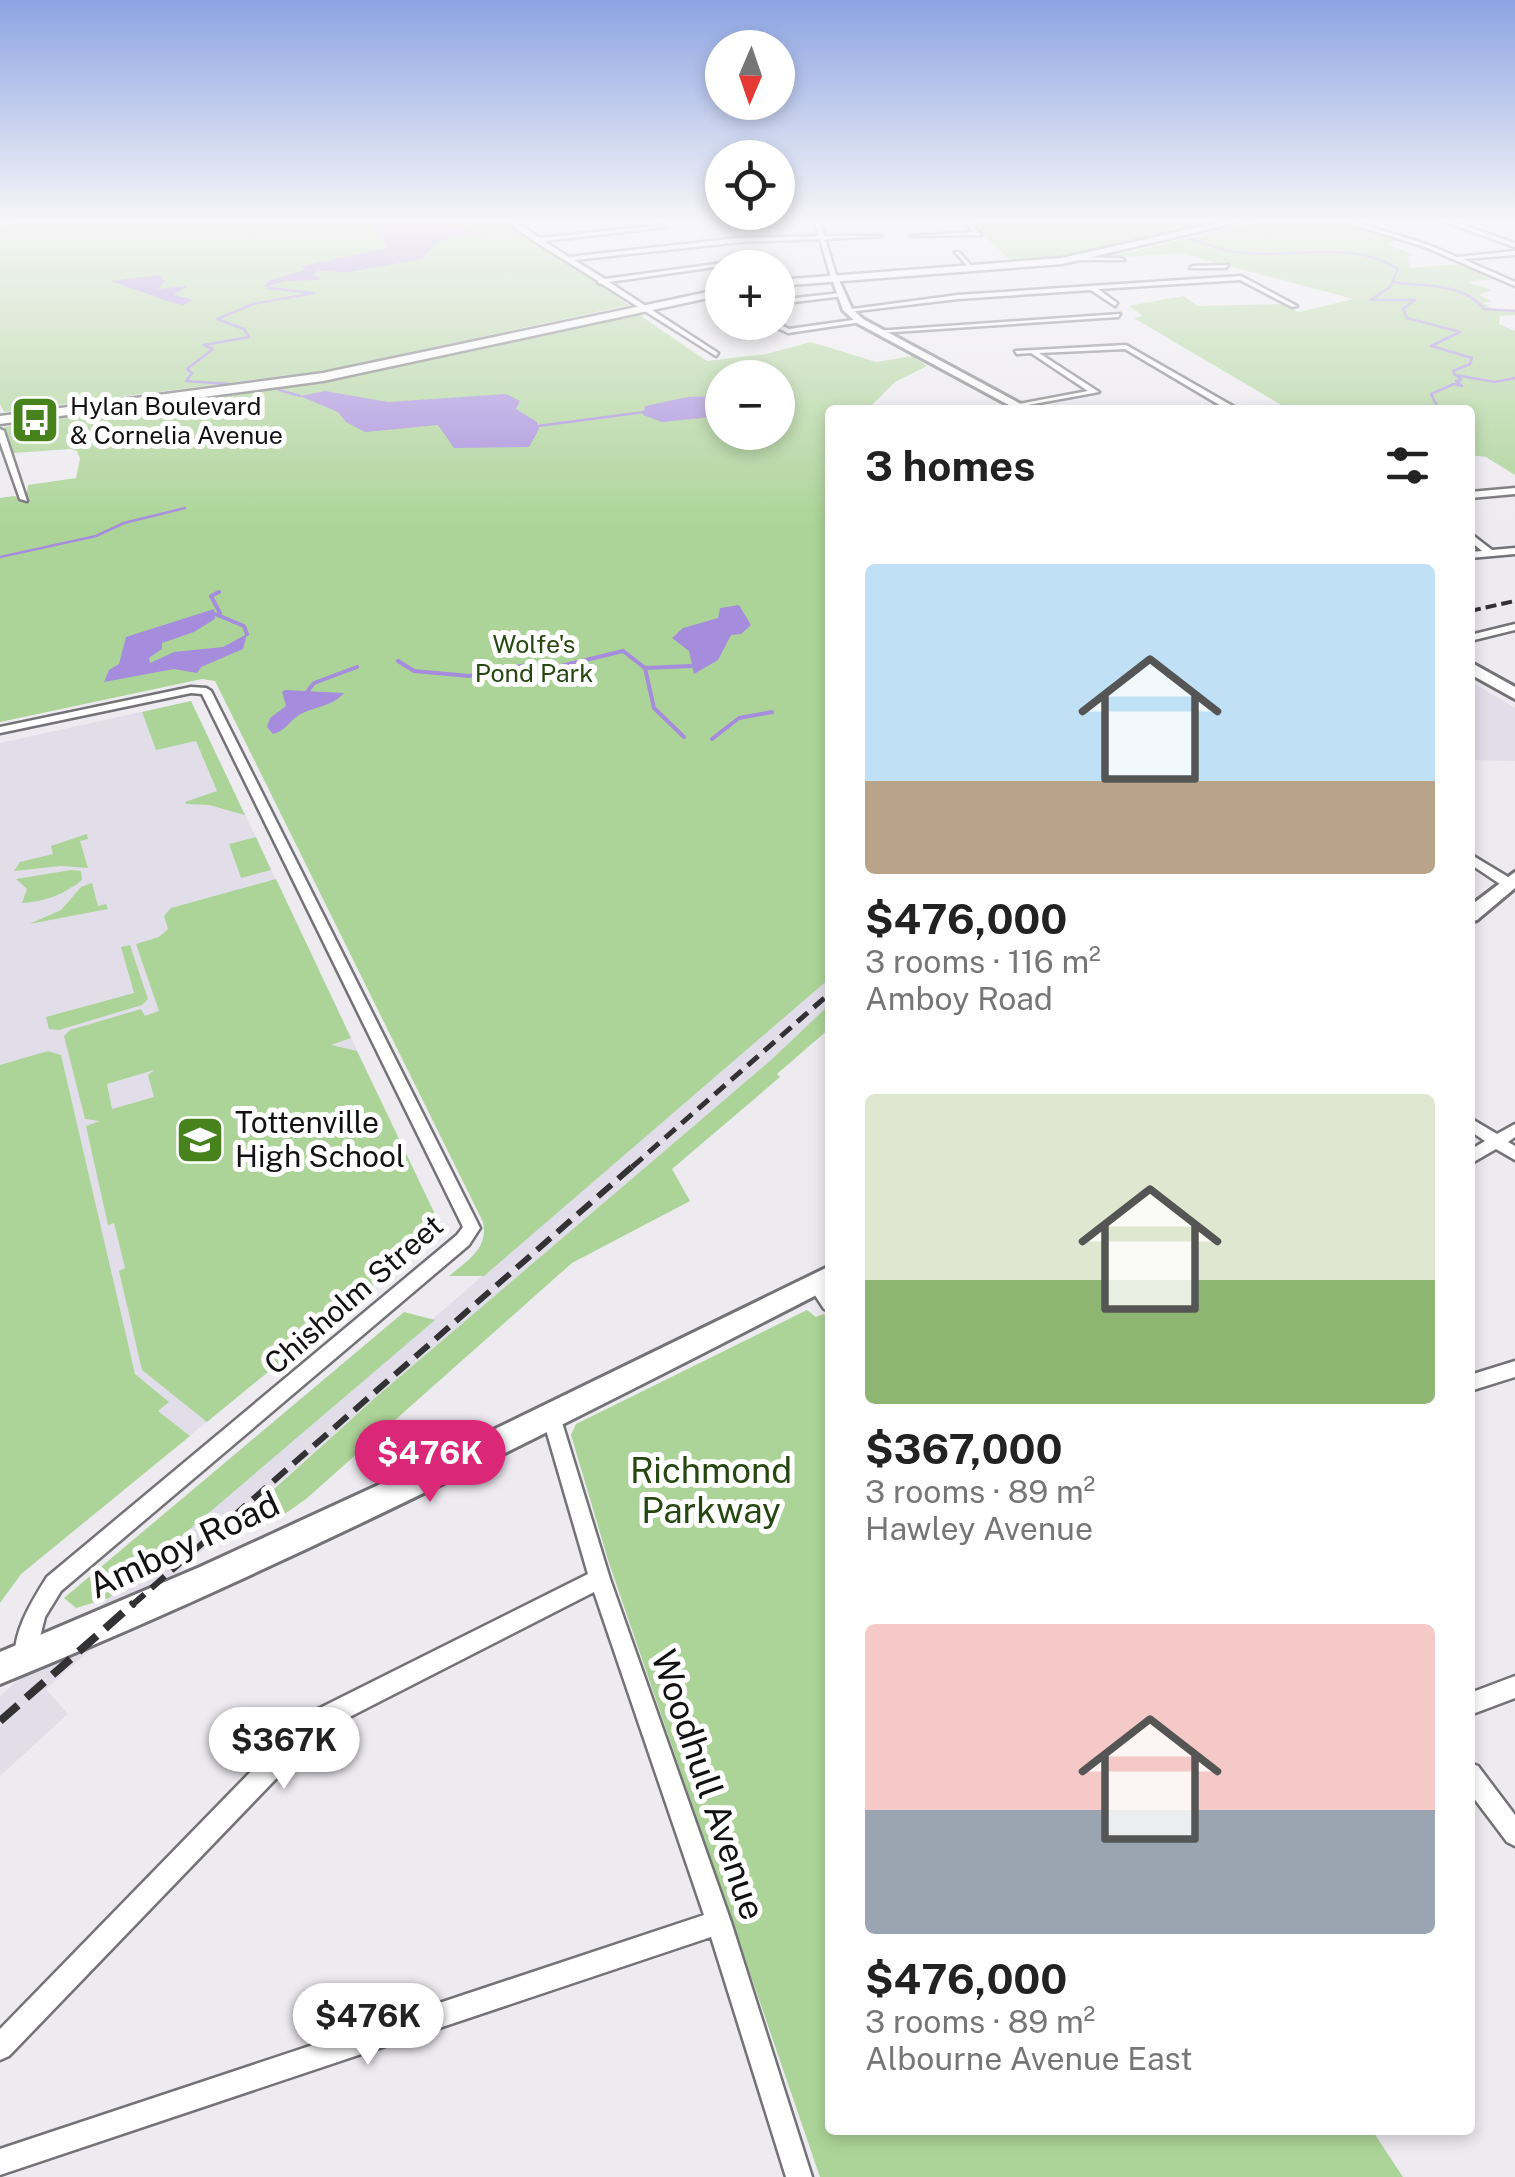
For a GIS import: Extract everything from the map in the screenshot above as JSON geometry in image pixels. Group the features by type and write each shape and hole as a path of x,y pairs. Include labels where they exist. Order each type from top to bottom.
{"main road":[{"path":"0,420 324,377 584,322"}],"street":[{"path":"663,322 716,354"},
{"path":"795,330 856,322"},
{"path":"861,322 1016,405"},
{"path":"880,331 1020,322"},
{"path":"1017,352 1126,346 1225,405"},
{"path":"1032,352 1096,392 1036,405"},
{"path":"0,431 24,500"},
{"path":"1475,494 1515,491"},
{"path":"1475,540 1491,554"},
{"path":"1475,555 1515,551"},
{"path":"1475,637 1515,627"},
{"path":"1475,670 1515,694"},
{"name":"Chisholm Street","path":"0,730 202,689 209,694 472,1228 463,1240 54,1584 34,1613 13,1663"},
{"path":"1475,861 1511,881 1475,912"},
{"path":"1475,1126 1515,1154"},
{"path":"1475,1155 1515,1130"},
{"name":"Amboy Road","path":"13,1663 825,1288"},
{"path":"1475,1381 1515,1369"},
{"name":"Woodhull Avenue","path":"551,1416 600,1579 718,1922 798,2177"},
{"path":"0,2048 314,1724 600,1579"},
{"path":"1475,1702 1515,1687"},
{"path":"1475,1781 1515,1834"},
{"path":"0,2162 718,1922"}],"shaded area":[{"path":"325,391 388,402 506,394 520,401 516,409 537,422 539,429 529,447 454,448 438,425 365,432 346,422 338,412 300,396"},
{"path":"705,396 705,418 662,422 643,415 645,406"},
{"path":"739,605 751,625 741,634 731,635 718,660 694,674 689,651 672,638 683,628 718,618 720,608"},
{"path":"214,609 215,619 194,632 162,643 162,649 149,658 150,663 174,652 223,647 247,634 243,649 201,667 197,673 174,669 104,682 109,670 119,664 126,637"},
{"path":"1475,684 1515,708 1515,761 1475,760"},
{"path":"282,692 344,693 299,715 273,734 267,727 270,718 286,706"},
{"name":"Tottenville High School","path":"191,701 442,1229 21,1574 0,1603 0,743"},
{"path":"825,981 825,1009 770,1061 376,1397 46,1689 68,1714 0,1776 0,1696 121,1587"}],"green space":[{"path":"0,322 552,322 327,370 4,412 0,404"},
{"name":"Wolfe's Pond Park","path":"603,322 649,322 706,360 705,450 795,450 795,360 715,360 766,354 811,342 876,362 913,356 927,366 895,382 872,405 825,405 825,982 484,1276 449,1276 480,1247 483,1222 215,681 202,679 0,722 0,498 14,496 26,500 28,485 76,478 80,459 77,451 70,449 14,453 4,427 325,381"},
{"path":"1140,322 1499,322 1515,331 1515,475 1486,457 1475,456 1475,405 1282,405"},
{"path":"191,701 245,815 209,805 186,804 217,791 196,741 156,750 142,712"},
{"path":"87,834 88,839 80,841 88,868 61,866 14,871 20,862 53,854 51,846"},
{"path":"256,837 271,870 241,878 229,844"},
{"path":"81,871 82,880 54,896 22,903 27,889 16,879"},
{"path":"276,879 351,1038 331,1045 357,1051 442,1229 207,1422 142,1370 119,1271 125,1268 114,1223 108,1225 86,1126 100,1121 85,1119 64,1036 70,1030 141,1009 145,1016 159,1011 136,944 159,937 168,929 164,916 171,908","holes":["154,1070 148,1075 154,1097 112,1109 107,1084"]},
{"path":"92,883 98,906 106,904 108,909 29,924 61,910 81,887"},
{"path":"130,945 148,999 142,1005 59,1030 49,1029 46,1017 134,993 121,947"},
{"path":"825,1009 825,1032 777,1074 780,1077 672,1169 690,1201 572,1263 306,1499 280,1517 214,1543 376,1397 770,1061"},
{"path":"48,1051 61,1055 135,1374 169,1402 158,1411 190,1436 21,1574 0,1603 0,1065"},
{"name":"Richmond Parkway","path":"807,1310 816,1317 825,1316 825,2135 1375,2135 1403,2177 820,2177 609,1563 571,1435 576,1424"},
{"path":"404,1312 435,1320 109,1598 76,1608 64,1598"}],"waterway":[{"path":"224,322 244,329 249,337 204,345 213,349 187,369 192,373 186,381 229,384"},
{"path":"1421,322 1460,332 1431,346 1472,358 1470,364 1453,371 1455,375 1495,382 1515,378"},
{"path":"1436,405 1431,394 1454,384 1462,386 1456,381 1461,380 1458,376"},
{"path":"279,390 300,396"},
{"path":"538,426 644,412"},
{"path":"0,557 96,536 124,523 185,508"},
{"path":"219,592 211,596 220,613"},
{"path":"215,614 244,626 247,634"},
{"path":"398,661 414,671 469,676 526,665 561,666 623,651 645,668"},
{"path":"645,668 691,666"},
{"path":"307,692 314,683 357,667"},
{"path":"645,668 654,708 684,737"},
{"path":"712,739 739,718 772,712"}],"railway":[{"path":"1475,610 1515,601"},
{"path":"632,1167 825,997"},
{"path":"131,1606 635,1164"},
{"path":"0,1721 134,1603"}],"place":[{"name":"Hylan Boulevard & Cornelia Avenue","path":"35,420"},
{"name":"Tottenville High School","path":"200,1140"}]}
